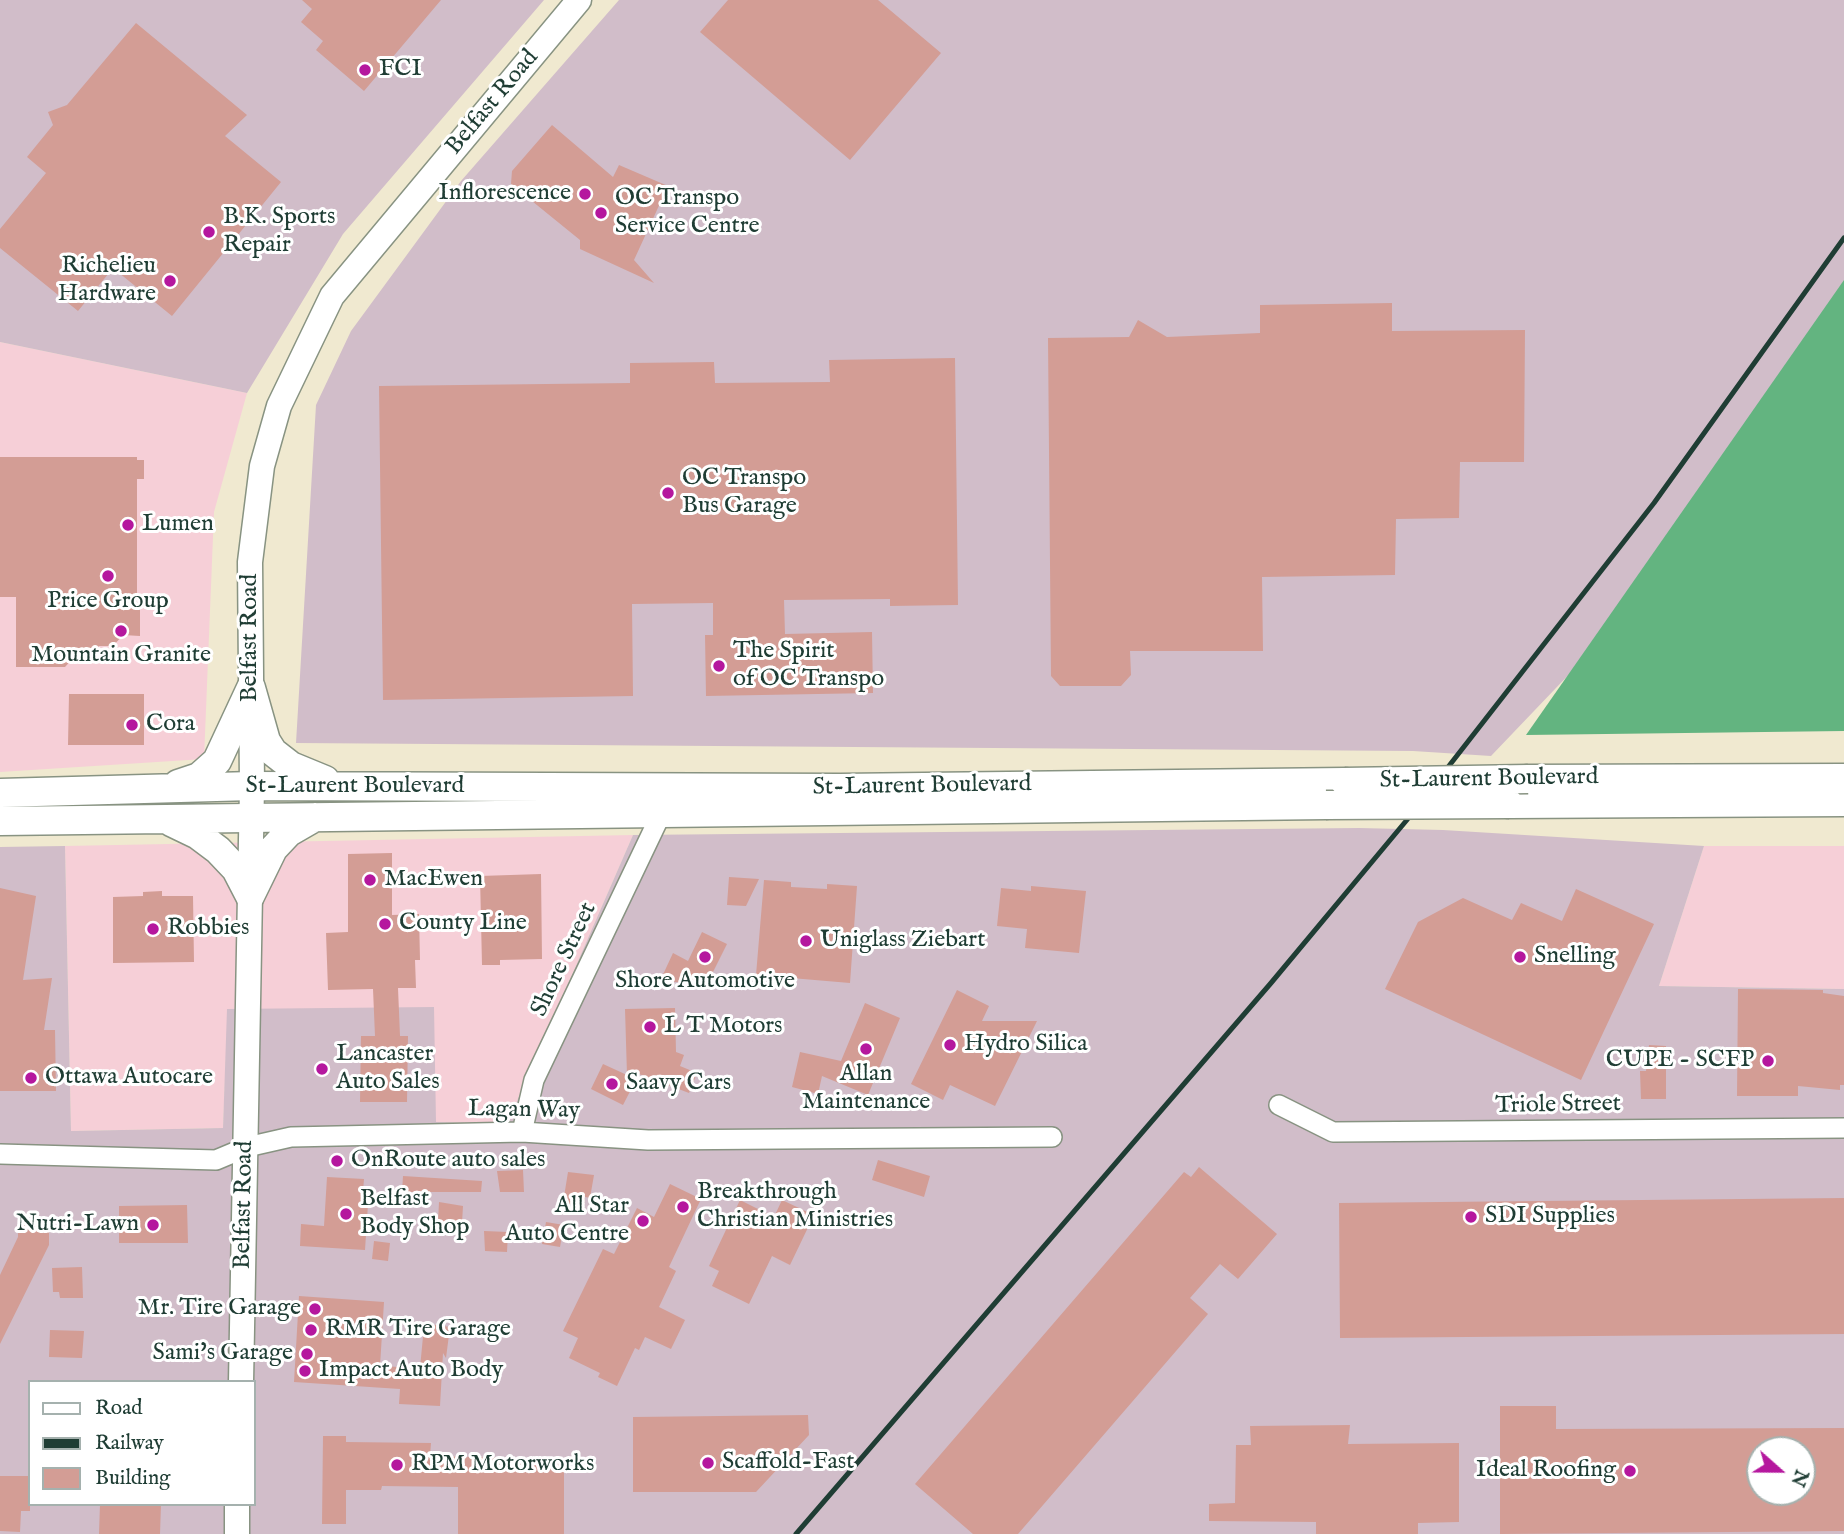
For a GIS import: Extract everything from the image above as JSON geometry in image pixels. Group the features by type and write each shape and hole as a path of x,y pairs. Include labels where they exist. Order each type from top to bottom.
{"main road":[{"path":"251,688 266,741 279,759 306,774 348,787"},
{"path":"169,788 199,777 217,761 251,688"},
{"name":"St-Laurent Boulevard","path":"0,793 252,786 840,788 1528,779 1844,778"},
{"name":"St-Laurent Boulevard","path":"0,821 317,815 1844,802"},
{"path":"250,896 279,841 317,815"},
{"path":"166,819 198,835 218,850 236,869 250,896"}],"street":[{"name":"Belfast Road","path":"241,1380 252,786 250,562 262,466 279,406 332,296 579,0"},
{"name":"Shore Street","path":"522,1132 534,1080 662,812"},
{"name":"Triole Street","path":"1279,1105 1333,1132 1844,1128"},
{"name":"Lagan Way","path":"0,1154 216,1160 247,1147 291,1137 522,1132 648,1140 1052,1137"},
{"path":"237,1506 237,1534"}],"shaded area":[{"path":"0,0 544,0 343,234 247,393 0,342"},
{"path":"619,0 1844,0 1844,305 1598,644 1491,756 1413,751 296,743 316,405 351,331 461,181"},
{"path":"0,342 247,393 214,512 204,759 0,772"},
{"path":"1359,828 1443,830 1704,846 1659,986 1844,989 1844,1534 0,1534 0,847 65,846 71,1131 223,1128 227,1009 434,1007 436,1122 507,1124 633,835"},
{"path":"633,835 507,1124 436,1122 270,1010 228,1009 223,1128 71,1131 65,846"},
{"path":"1704,846 1844,846 1844,989 1659,986"}],"green space":[{"path":"1844,280 1844,731 1526,735"}],"building":[{"path":"302,0 441,0 364,91 316,50 323,41 301,22 312,9"},
{"path":"728,0 878,0 941,53 850,160 700,32"},
{"path":"136,23 247,115 225,136 281,182 172,316 113,268 78,311 0,248 0,229 46,173 27,157 53,125 48,112 67,105"},
{"name":"OC Transpo Service Centre","path":"552,125 613,177 619,165 668,186 634,260 654,283 580,249 580,240 511,184 512,171"},
{"path":"1392,303 1392,331 1525,330 1524,462 1460,462 1459,518 1396,519 1395,575 1262,577 1263,651 1130,651 1131,675 1121,686 1060,686 1051,676 1048,338 1129,337 1138,320 1167,337 1260,333 1260,305"},
{"name":"OC Transpo Bus Garage","path":"955,358 958,605 890,606 890,599 784,600 785,634 872,632 873,693 706,696 705,635 713,635 713,603 632,604 633,696 383,700 379,386 630,383 630,363 714,362 715,383 830,382 829,360"},
{"path":"0,457 137,457 137,460 144,460 144,479 137,479 137,602 140,602 140,636 123,635 113,646 99,646 88,656 75,656 65,667 16,667 16,597 0,597"},
{"path":"69,694 144,694 144,745 68,745"},
{"path":"392,853 392,915 419,914 420,960 415,960 416,988 398,988 400,1036 408,1036 407,1102 360,1102 361,1036 375,1036 373,989 328,990 326,933 348,932 348,854"},
{"path":"541,874 542,959 500,960 500,965 482,965 480,876"},
{"path":"729,877 759,879 746,906 727,905"},
{"name":"Uniglass Ziebart","path":"764,880 791,882 791,887 827,889 827,884 857,886 850,983 756,975"},
{"path":"1031,886 1086,891 1079,953 1025,948 1027,929 997,926 1001,888 1031,891"},
{"path":"0,888 36,896 23,980 52,978 44,1030 55,1030 56,1091 0,1091"},
{"name":"Snelling","path":"1576,889 1654,924 1581,1080 1385,989 1418,922 1463,898 1512,920 1521,903 1562,921"},
{"name":"Robbies","path":"162,891 162,896 193,896 194,962 113,963 113,897 143,896 143,892"},
{"name":"Shore Automotive","path":"702,932 727,944 707,984 660,981 673,953 688,961"},
{"name":"CUPE - SCFP","path":"1738,989 1823,990 1823,993 1844,996 1844,1085 1840,1085 1840,1090 1798,1086 1798,1096 1737,1096"},
{"path":"957,990 989,1006 982,1021 1037,1021 995,1106 950,1085 943,1100 911,1084"},
{"name":"Allan Maintenance","path":"865,1003 900,1018 868,1095 822,1076 818,1094 792,1087 800,1052 841,1061"},
{"path":"675,1008 676,1052 684,1055 680,1066 697,1073 689,1093 639,1074 623,1105 591,1089 603,1064 627,1075 625,1009"},
{"path":"1649,1045 1666,1046 1666,1099 1641,1099 1640,1071 1646,1071"},
{"path":"878,1160 930,1176 924,1197 872,1180"},
{"path":"1199,1167 1277,1234 1238,1279 1220,1264 1190,1298 1208,1314 1018,1534 973,1534 915,1484 1184,1172 1191,1177"},
{"path":"523,1170 524,1192 500,1192 497,1171"},
{"path":"568,1172 594,1175 590,1198 585,1197 584,1206 563,1203"},
{"path":"403,1176 482,1181 481,1192 402,1192"},
{"name":"Belfast Body Shop","path":"327,1177 364,1179 362,1204 368,1204 365,1250 300,1246 301,1224 324,1226"},
{"path":"670,1184 701,1199 669,1267 676,1271 659,1307 685,1320 671,1349 645,1337 639,1350 635,1348 617,1386 598,1377 600,1373 569,1358 578,1338 563,1331 603,1249 614,1254 637,1208 654,1217"},
{"path":"1844,1198 1844,1334 1340,1338 1339,1203"},
{"path":"740,1200 774,1217 782,1200 814,1215 790,1265 772,1256 749,1304 712,1286 719,1271 709,1266"},
{"path":"439,1202 463,1206 462,1223 438,1222"},
{"name":"Nutri-Lawn","path":"187,1205 188,1243 119,1243 119,1206"},
{"path":"49,1218 49,1245 0,1344 0,1275 18,1237 18,1219"},
{"path":"546,1222 564,1225 560,1247 542,1244"},
{"path":"484,1231 508,1232 507,1252 485,1251"},
{"path":"374,1241 390,1243 388,1261 372,1259"},
{"path":"82,1267 83,1298 60,1298 59,1292 53,1292 52,1268"},
{"path":"299,1296 384,1302 380,1366 420,1368 424,1326 422,1323 450,1327 446,1358 443,1353 440,1406 399,1404 400,1389 294,1382"},
{"path":"50,1330 84,1331 82,1358 49,1357"},
{"name":"Ideal Roofing","path":"1500,1406 1556,1406 1556,1429 1844,1428 1844,1531 1500,1534"},
{"name":"Scaffold-Fast","path":"808,1415 809,1435 756,1492 633,1492 633,1417"},
{"name":"Ideal Roofing","path":"1350,1425 1348,1444 1459,1443 1459,1522 1418,1523 1418,1534 1316,1534 1316,1522 1209,1521 1209,1504 1235,1503 1236,1445 1251,1445 1250,1426"},
{"path":"323,1436 346,1436 346,1442 431,1443 430,1456 564,1459 564,1534 458,1534 458,1487 382,1486 381,1490 346,1490 346,1524 322,1524"},
{"path":"0,1476 28,1476 30,1511 21,1511 20,1532 0,1531"},
{"path":"100,1506 161,1506 160,1534 99,1534"}],"railway":[{"path":"796,1534 1271,983 1406,821 1654,503 1844,238"}],"place":[{"name":"FCI","path":"365,70"},
{"name":"Inflorescence","path":"585,194"},
{"name":"OC Transpo Service Centre","path":"601,213"},
{"name":"B.K. Sports Repair","path":"209,232"},
{"name":"Richelieu Hardware","path":"170,281"},
{"name":"OC Transpo Bus Garage","path":"668,493"},
{"name":"Lumen","path":"128,525"},
{"name":"Price Group","path":"108,576"},
{"name":"Mountain Granite","path":"121,631"},
{"name":"The Spirit of OC Transpo","path":"719,666"},
{"name":"Cora","path":"132,725"},
{"name":"MacEwen","path":"370,880"},
{"name":"County Line","path":"385,924"},
{"name":"Robbies","path":"153,929"},
{"name":"Uniglass Ziebart","path":"806,941"},
{"name":"Shore Automotive","path":"705,957"},
{"name":"Snelling","path":"1520,957"},
{"name":"L T Motors","path":"650,1027"},
{"name":"Hydro Silica","path":"950,1045"},
{"name":"Allan Maintenance","path":"866,1049"},
{"name":"CUPE - SCFP","path":"1768,1061"},
{"name":"Lancaster Auto Sales","path":"322,1069"},
{"name":"Ottawa Autocare","path":"31,1078"},
{"name":"Saavy Cars","path":"612,1084"},
{"name":"OnRoute auto sales","path":"337,1161"},
{"name":"Breakthrough Christian Ministries","path":"683,1207"},
{"name":"Belfast Body Shop","path":"346,1214"},
{"name":"SDI Supplies","path":"1471,1217"},
{"name":"All Star Auto Centre","path":"643,1221"},
{"name":"Nutri-Lawn","path":"153,1225"},
{"name":"Mr. Tire Garage","path":"315,1309"},
{"name":"RMR Tire Garage","path":"311,1330"},
{"name":"Sami's Garage","path":"307,1354"},
{"name":"Impact Auto Body","path":"305,1371"},
{"name":"Scaffold-Fast","path":"708,1463"},
{"name":"RPM Motorworks","path":"397,1465"},
{"name":"Ideal Roofing","path":"1630,1471"}]}
